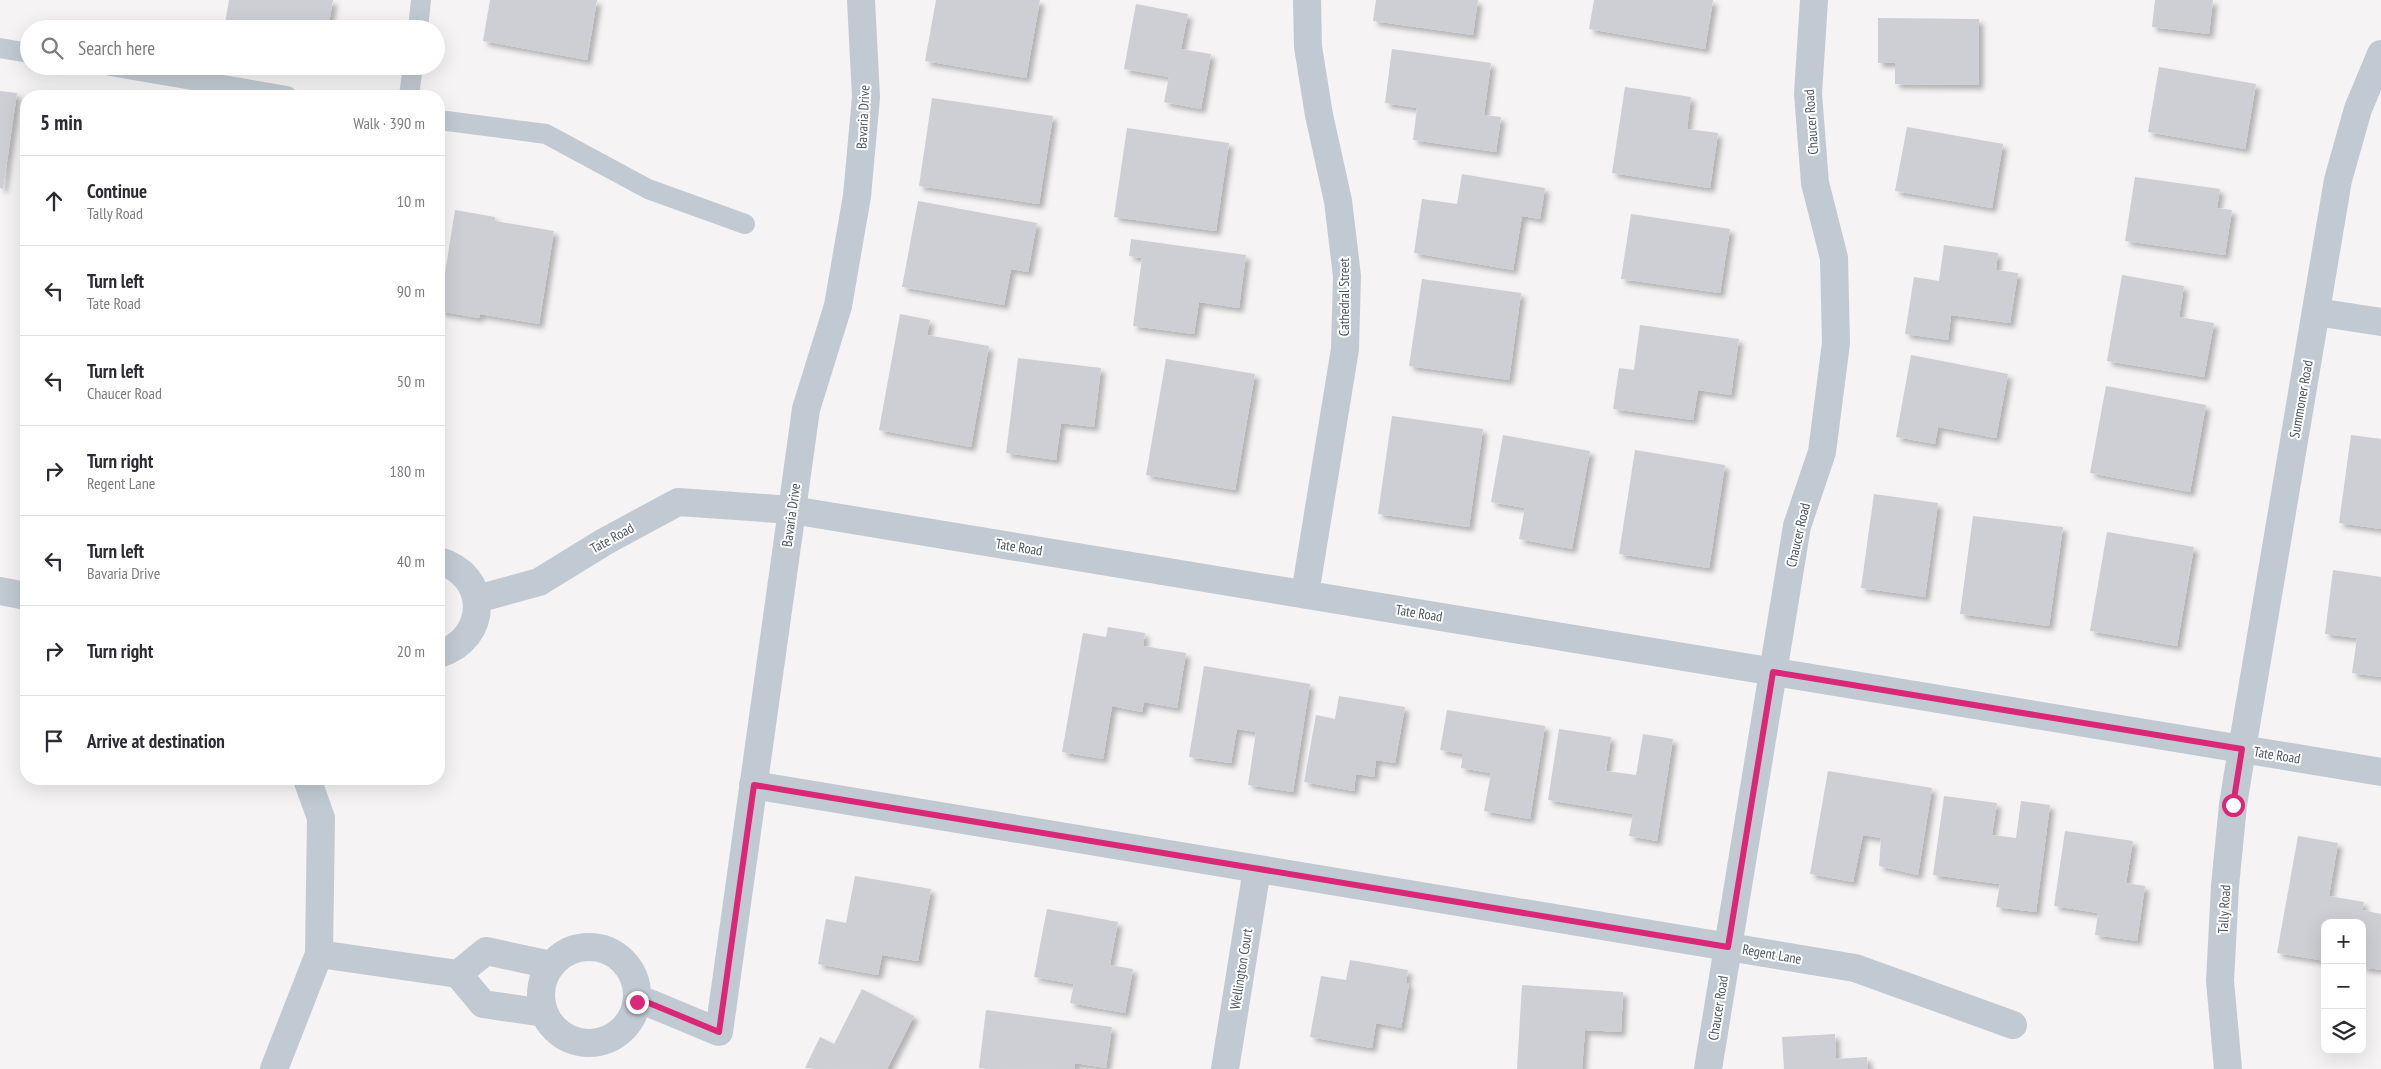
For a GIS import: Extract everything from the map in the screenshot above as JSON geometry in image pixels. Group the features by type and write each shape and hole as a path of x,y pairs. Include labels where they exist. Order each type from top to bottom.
{"street":[{"name":"Bavaria Drive","path":"637,1002 649,1003 719,1032 806,409 838,306 857,196 866,97 861,0"},
{"name":"Cathedral Street","path":"1305,594 1344,349 1347,276 1338,201 1319,115 1308,47 1306,0"},
{"name":"Chaucer Road","path":"1708,1069 1797,526 1822,452 1836,344 1834,258 1815,183 1808,94 1814,0"},
{"name":"Summoner Road","path":"2242,749 2338,180 2358,109 2381,54"},
{"path":"2316,312 2381,322"},
{"name":"Tate Road","path":"477,599 539,582 604,542 678,502 792,510 2381,772"},
{"path":"445,563 462,572 472,585 477,599 477,615 472,629 463,642 445,652"},
{"path":"0,592 20,595"},
{"name":"Tally Road","path":"2228,1069 2220,981 2224,886 2233,805 2242,749"},
{"path":"274,1069 319,954 322,818 309,785"},
{"name":"Regent Lane","path":"754,785 1855,968 2013,1024"},
{"name":"Wellington Court","path":"1225,1069 1258,869"},
{"path":"594,947 609,951 622,960 632,972 637,986 637,1002 632,1017 623,1030 610,1039 596,1043 580,1042 565,1037 553,1027 544,1013 541,996 543,980 551,965 563,954 579,948 594,947"},
{"path":"458,974 486,951 551,965"},
{"path":"319,954 458,974 483,1004 544,1013"}],"lane":[{"path":"419,20 421,0"},
{"path":"0,48 20,51"},
{"path":"163,75 252,90"},
{"path":"409,90 411,75"},
{"path":"445,121 546,134 648,189 745,224"}],"building":[{"path":"229,0 333,0 330,20 226,20"},
{"path":"490,0 597,0 587,60 483,41"},
{"path":"936,0 1040,0 1026,78 925,61"},
{"path":"1376,0 1478,0 1473,35 1373,21"},
{"path":"1594,0 1713,0 1705,49 1589,29"},
{"path":"2155,0 2213,0 2209,34 2152,27"},
{"path":"1136,4 1188,14 1181,49 1211,54 1201,109 1164,102 1169,77 1124,69"},
{"path":"1878,18 1979,19 1979,85 1895,84 1895,63 1878,63"},
{"path":"1392,49 1491,63 1484,115 1501,117 1496,152 1413,140 1417,108 1385,103"},
{"path":"2159,67 2256,84 2245,149 2148,132"},
{"path":"1625,87 1691,97 1687,129 1718,133 1710,188 1612,173"},
{"path":"0,91 17,93 3,189 0,188"},
{"path":"932,98 1053,116 1039,204 919,186"},
{"path":"1907,127 2003,144 1992,208 1895,191"},
{"path":"1127,128 1229,143 1216,231 1114,217"},
{"path":"1462,174 1545,188 1540,219 1522,216 1513,270 1414,253 1422,199 1457,204"},
{"path":"2135,177 2220,189 2217,208 2232,210 2225,255 2125,241"},
{"path":"918,201 1037,223 1028,272 1011,269 1004,305 902,287"},
{"path":"455,210 495,217 495,221 554,231 539,324 480,314 479,318 445,312 445,273"},
{"path":"1631,214 1730,229 1720,293 1621,279"},
{"path":"1131,239 1246,255 1239,308 1199,302 1194,334 1133,326 1142,258 1129,256"},
{"path":"1944,245 1998,253 1996,270 2018,273 2010,323 1951,315 1948,340 1905,334 1914,277 1939,281"},
{"path":"2122,275 2184,286 2179,317 2214,323 2204,377 2107,361"},
{"path":"1422,279 1521,293 1509,380 1409,366"},
{"path":"900,314 930,320 927,335 989,346 971,447 879,430"},
{"path":"1640,325 1739,339 1731,395 1698,390 1693,420 1613,409 1619,368 1634,370"},
{"path":"1911,355 2008,374 1996,438 1938,427 1935,444 1896,437"},
{"path":"1018,358 1101,368 1094,427 1061,423 1056,460 1006,453"},
{"path":"1166,359 1255,374 1235,490 1146,475"},
{"path":"2106,386 2206,405 2190,492 2090,473"},
{"path":"1392,416 1483,429 1469,527 1378,514"},
{"path":"1503,435 1590,451 1572,549 1519,539 1525,508 1491,502"},
{"path":"2351,435 2381,439 2381,529 2339,523"},
{"path":"1635,450 1725,465 1709,568 1619,554"},
{"path":"1874,494 1938,503 1925,597 1861,588"},
{"path":"1973,516 2063,527 2049,626 1960,614"},
{"path":"2107,532 2194,547 2177,646 2090,631"},
{"path":"2333,570 2381,577 2381,677 2352,673 2357,638 2325,634"},
{"path":"1108,627 1145,633 1143,646 1186,653 1177,708 1144,702 1142,712 1112,706 1103,759 1062,752 1083,633 1106,637"},
{"path":"1204,666 1310,684 1293,792 1248,785 1256,732 1237,729 1231,763 1189,757"},
{"path":"1339,696 1405,707 1395,763 1376,760 1374,777 1356,774 1354,791 1304,782 1316,715 1335,719"},
{"path":"1447,710 1545,726 1530,819 1484,811 1491,773 1461,768 1463,754 1440,750"},
{"path":"1559,729 1611,737 1606,771 1636,775 1643,734 1673,739 1657,841 1629,836 1633,814 1548,800"},
{"path":"1828,771 1932,788 1918,875 1879,866 1881,838 1863,835 1853,882 1810,874"},
{"path":"1944,796 1997,803 1992,835 2016,838 2021,801 2050,805 2036,912 1996,907 2000,884 1933,875"},
{"path":"2065,831 2133,841 2126,883 2145,886 2137,941 2095,935 2098,913 2054,906"},
{"path":"2298,836 2338,843 2329,896 2364,902 2362,910 2381,914 2381,970 2366,968 2366,919 2321,919 2321,960 2277,953"},
{"path":"855,876 931,889 918,961 882,955 878,975 818,964 826,919 846,923"},
{"path":"1047,909 1118,922 1110,965 1133,969 1125,1013 1070,1003 1074,984 1034,977"},
{"path":"1350,960 1408,970 1406,983 1409,984 1401,1028 1376,1023 1372,1048 1310,1037 1321,976 1346,980"},
{"path":"1522,985 1623,992 1621,1032 1585,1030 1582,1069 1517,1069"},
{"path":"862,989 914,1016 887,1069 805,1068 820,1037 834,1044"},
{"path":"986,1010 1112,1027 1106,1068 1075,1063 1074,1069 979,1068"},
{"path":"1835,1034 1836,1059 1867,1057 1868,1069 1784,1069 1782,1037"}],"route":[{"path":"637,1002 649,1003 719,1032 754,785 1728,947 1773,672 2242,749 2233,805"}]}
